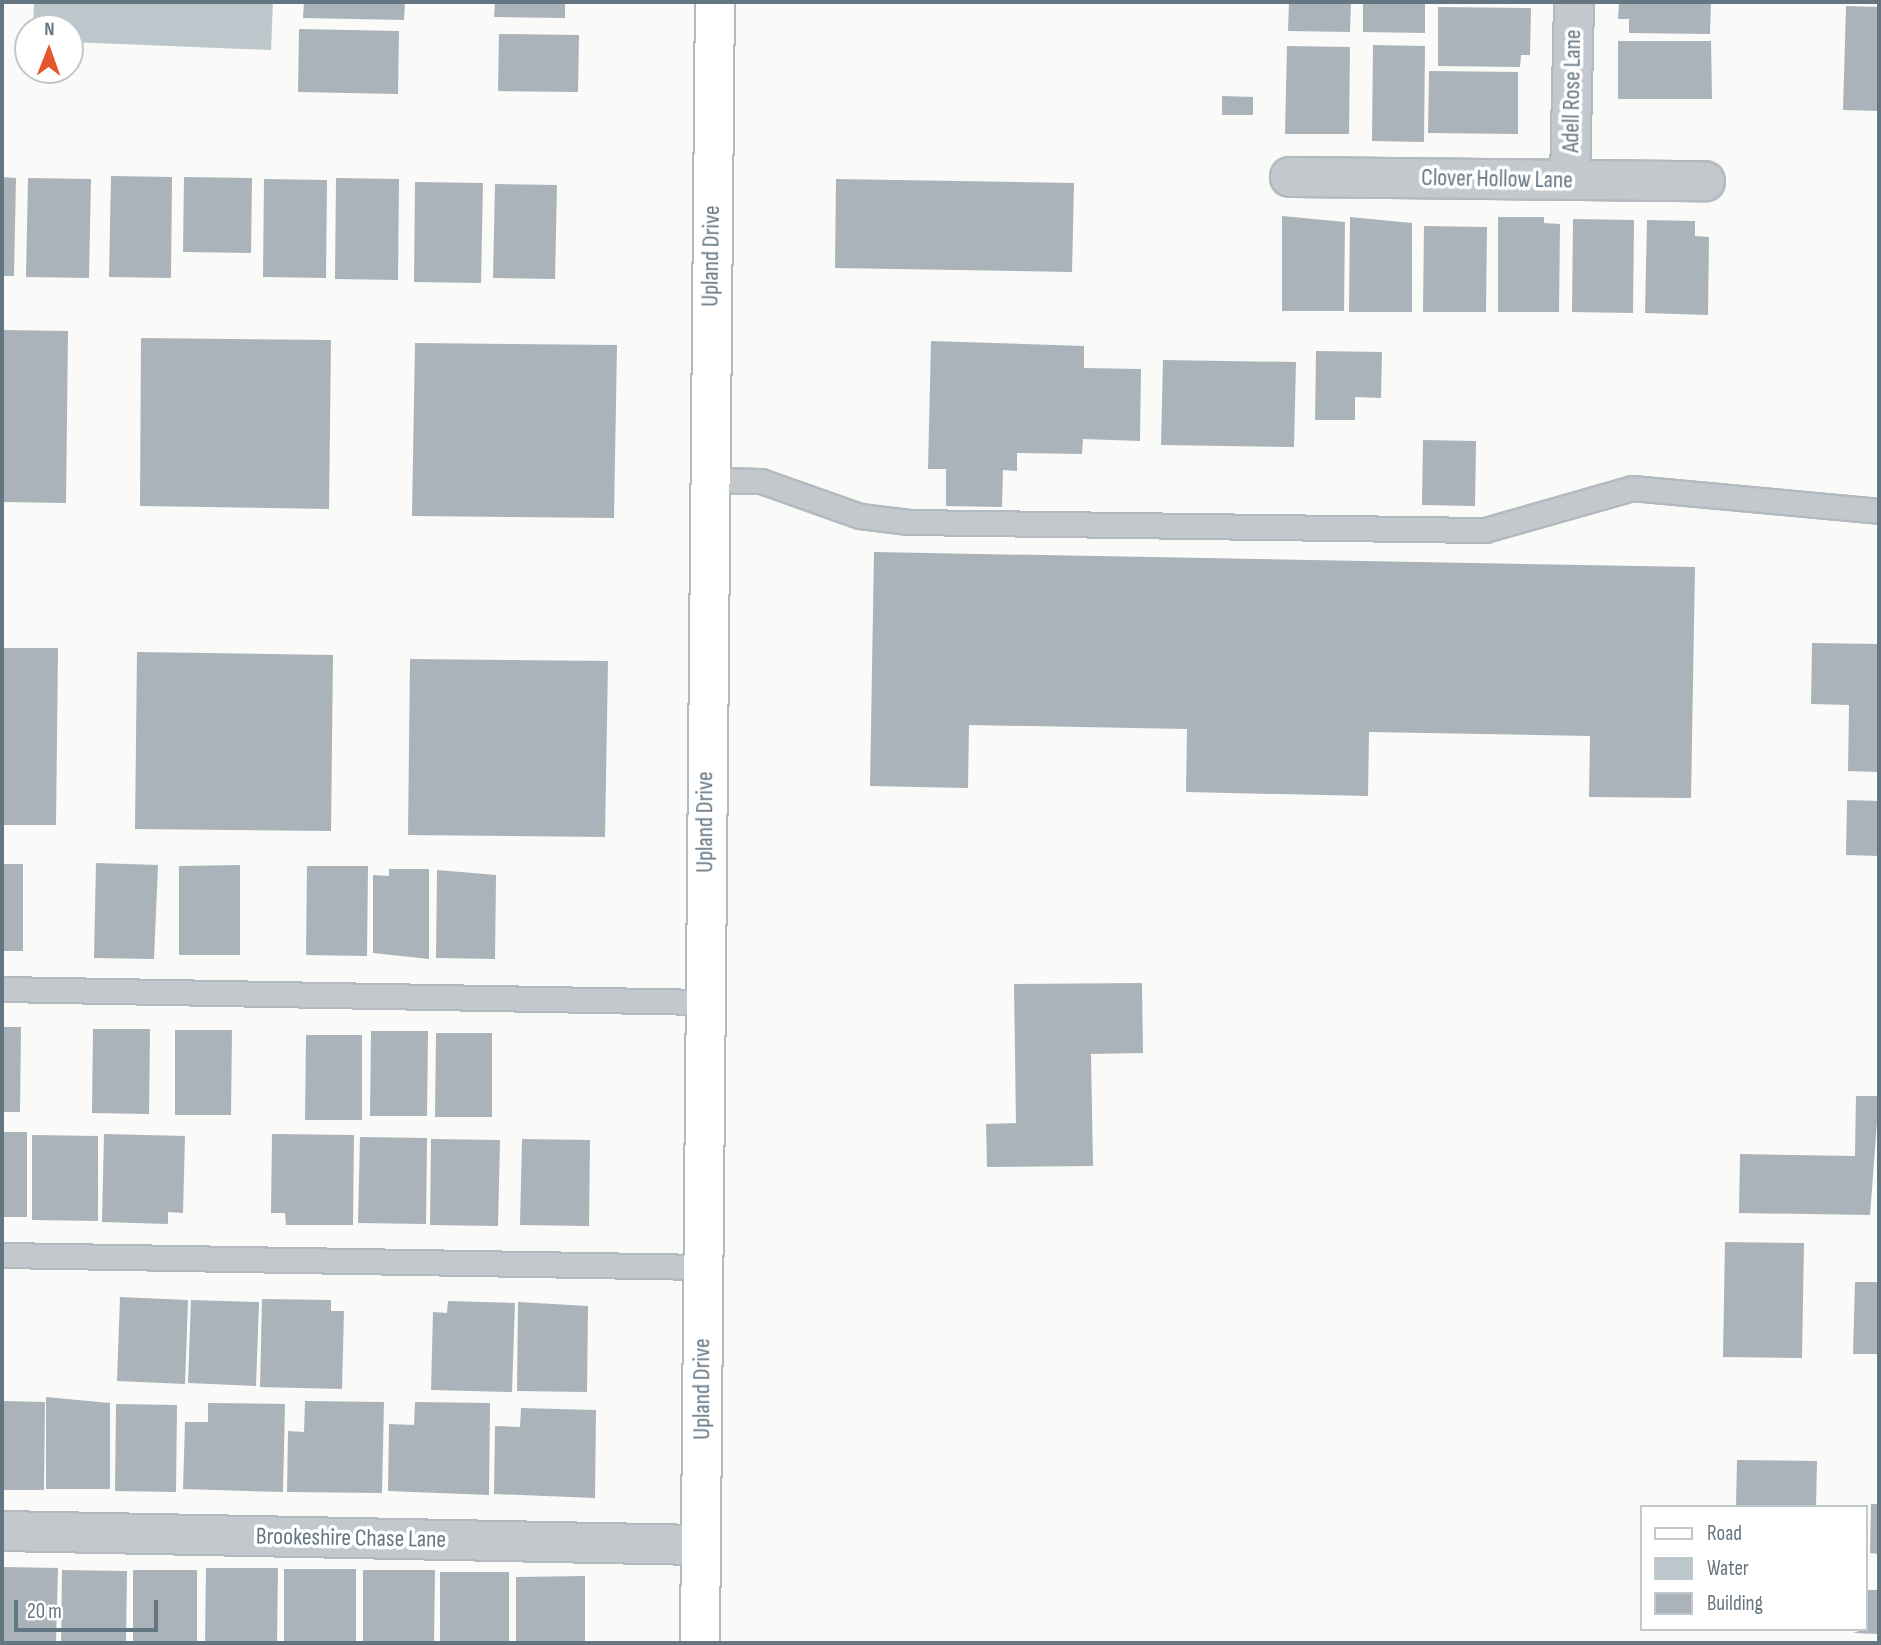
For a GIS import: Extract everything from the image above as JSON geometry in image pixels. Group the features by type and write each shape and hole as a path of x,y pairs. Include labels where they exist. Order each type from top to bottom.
{"street":[{"name":"Upland Drive","path":"700,1643 708,480 716,2"},
{"name":"Adell Rose Lane","path":"1570,179 1574,2"},
{"name":"Clover Hollow Lane","path":"1290,177 1705,181"},
{"name":"Brookeshire Chase Lane","path":"2,1531 700,1545"}],"lane":[{"path":"708,480 761,481 860,516 909,522 1485,530 1632,488 1879,511"},
{"path":"2,989 704,1002"},
{"path":"2,1255 702,1267"}],"water":[{"path":"34,2 273,2 271,50 84,43 84,14 34,14"}],"building":[{"path":"304,2 405,2 404,20 303,18"},
{"path":"495,2 565,2 565,18 494,17"},
{"path":"1289,2 1351,2 1350,32 1288,31"},
{"path":"1363,2 1425,2 1425,33 1363,32"},
{"path":"1619,2 1711,2 1710,34 1629,33 1629,19 1618,19"},
{"path":"1846,6 1879,7 1879,111 1843,110"},
{"path":"1438,7 1531,8 1530,55 1521,55 1520,67 1438,66"},
{"path":"299,29 399,31 398,94 298,92"},
{"path":"499,34 579,35 578,92 498,91"},
{"path":"1618,41 1711,41 1712,99 1618,99"},
{"path":"1373,45 1425,46 1424,142 1372,141"},
{"path":"1287,46 1350,47 1349,134 1285,134"},
{"path":"1429,71 1518,72 1518,134 1428,133"},
{"path":"1222,96 1253,97 1253,115 1222,115"},
{"path":"111,176 172,177 171,278 109,277"},
{"path":"2,177 16,178 14,276 2,276"},
{"path":"184,177 252,178 251,253 183,252"},
{"path":"28,178 91,179 89,278 26,277"},
{"path":"336,178 399,179 398,280 335,279"},
{"path":"264,179 327,180 326,278 263,277"},
{"path":"836,179 1074,183 1072,272 835,268"},
{"path":"415,182 483,183 481,283 414,282"},
{"path":"495,184 557,185 555,279 493,278"},
{"path":"1282,216 1345,222 1344,311 1282,311"},
{"path":"1350,217 1412,223 1412,312 1349,312"},
{"path":"1498,217 1544,217 1544,223 1560,224 1559,312 1498,312"},
{"path":"1573,219 1634,220 1633,313 1572,312"},
{"path":"1647,220 1695,221 1695,236 1709,237 1708,315 1645,313"},
{"path":"1424,226 1487,227 1486,312 1423,312"},
{"path":"2,330 68,331 66,503 2,502"},
{"path":"141,338 331,340 329,509 140,506"},
{"path":"931,341 1084,346 1084,368 1141,369 1140,441 1083,439 1082,454 1017,453 1017,471 1003,470 1002,507 946,506 946,469 928,469"},
{"path":"415,343 617,345 614,518 412,516"},
{"path":"1316,351 1382,352 1381,398 1355,397 1355,420 1315,420"},
{"path":"1163,360 1296,362 1294,447 1161,445"},
{"path":"1423,440 1476,441 1475,506 1422,505"},
{"path":"874,552 1695,567 1691,798 1589,797 1590,736 1369,732 1368,796 1186,792 1187,729 969,725 968,788 870,786"},
{"path":"1812,643 1878,644 1879,772 1848,771 1849,705 1811,704"},
{"path":"2,648 58,648 56,825 2,825"},
{"path":"137,652 333,655 331,831 135,829"},
{"path":"410,659 608,661 605,837 408,835"},
{"path":"1847,800 1879,801 1879,856 1846,855"},
{"path":"96,863 158,865 154,959 94,958"},
{"path":"2,864 23,864 23,951 2,951"},
{"path":"240,865 240,955 179,955 179,866"},
{"path":"307,866 368,866 367,956 306,955"},
{"path":"389,869 429,869 429,959 373,953 373,875 389,876"},
{"path":"437,870 496,875 495,959 436,958"},
{"path":"1142,983 1143,1053 1091,1054 1093,1166 987,1167 986,1124 1016,1123 1014,984"},
{"path":"2,1027 21,1027 20,1112 2,1112"},
{"path":"93,1029 150,1029 149,1114 92,1113"},
{"path":"175,1030 232,1030 231,1115 175,1115"},
{"path":"371,1031 428,1031 427,1116 370,1116"},
{"path":"436,1033 492,1033 492,1117 435,1117"},
{"path":"306,1035 362,1035 362,1120 305,1120"},
{"path":"1856,1096 1879,1096 1870,1215 1739,1213 1740,1154 1855,1156"},
{"path":"2,1132 27,1132 27,1217 2,1217"},
{"path":"104,1134 185,1136 183,1213 168,1212 168,1224 102,1222"},
{"path":"272,1134 354,1135 353,1225 286,1225 285,1213 271,1213"},
{"path":"32,1135 98,1136 98,1221 32,1220"},
{"path":"360,1137 427,1138 426,1224 358,1223"},
{"path":"431,1139 500,1140 498,1226 430,1225"},
{"path":"522,1139 590,1140 589,1226 520,1225"},
{"path":"1725,1242 1804,1243 1802,1358 1723,1357"},
{"path":"1855,1282 1879,1282 1879,1354 1853,1354"},
{"path":"120,1297 188,1300 185,1384 117,1381"},
{"path":"262,1299 331,1300 331,1311 344,1311 342,1389 260,1387"},
{"path":"191,1300 259,1302 256,1386 188,1383"},
{"path":"448,1301 515,1303 512,1392 431,1390 433,1312 447,1313"},
{"path":"518,1302 588,1306 587,1392 517,1391"},
{"path":"46,1397 110,1403 110,1489 46,1489"},
{"path":"2,1401 45,1402 44,1490 2,1490"},
{"path":"305,1401 384,1402 382,1493 287,1492 288,1431 304,1432"},
{"path":"415,1402 490,1403 489,1495 388,1491 389,1424 414,1425"},
{"path":"208,1403 285,1404 283,1492 183,1489 185,1422 208,1422"},
{"path":"116,1404 177,1405 176,1492 115,1491"},
{"path":"521,1408 596,1410 595,1498 494,1494 495,1426 520,1427"},
{"path":"1737,1460 1817,1461 1816,1505 1736,1505"},
{"path":"1871,1504 1879,1504 1879,1554 1870,1553"},
{"path":"2,1567 58,1568 56,1643 2,1643"},
{"path":"206,1568 278,1568 277,1643 205,1643"},
{"path":"284,1569 356,1569 356,1643 284,1643"},
{"path":"62,1570 127,1571 126,1643 61,1643"},
{"path":"133,1570 197,1570 197,1643 133,1643"},
{"path":"363,1570 435,1570 434,1643 363,1643"},
{"path":"440,1572 509,1572 509,1643 440,1643"},
{"path":"585,1576 585,1643 516,1643 516,1577"},
{"path":"1867,1590 1879,1590 1879,1634 1853,1633 1867,1631"}]}
